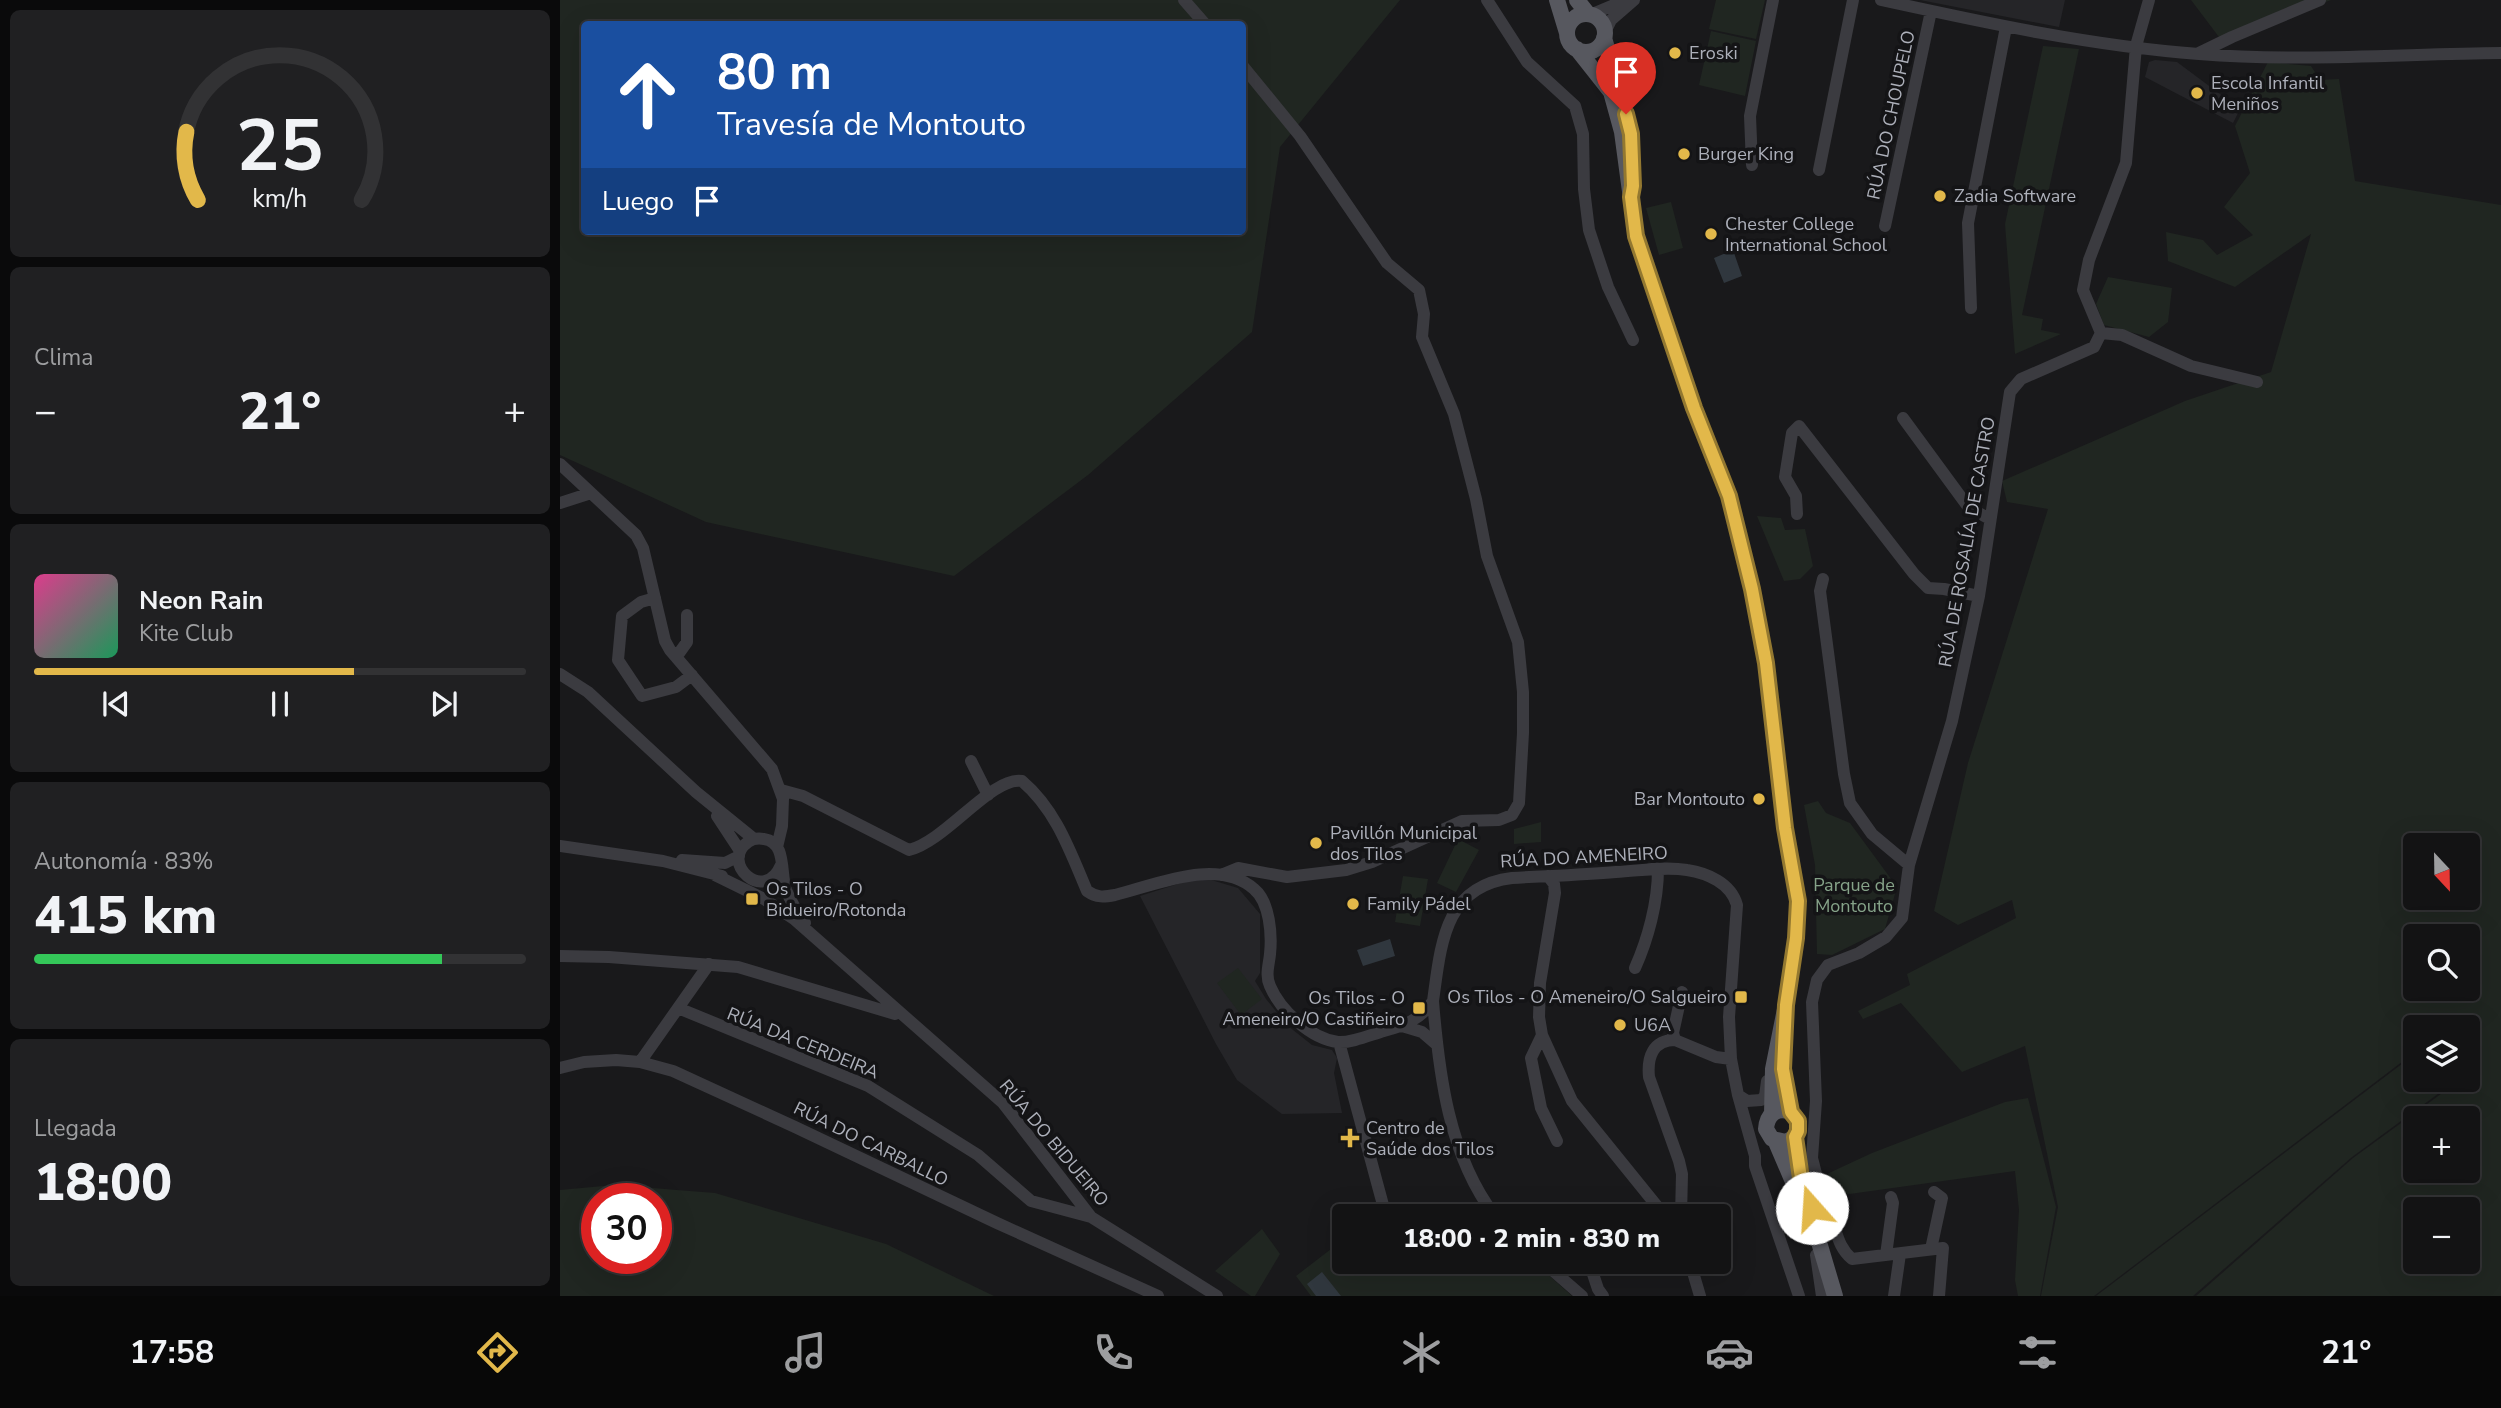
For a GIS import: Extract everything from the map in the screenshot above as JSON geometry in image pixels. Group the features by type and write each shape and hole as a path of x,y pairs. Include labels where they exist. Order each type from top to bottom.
{"main road":[{"path":"1557,0 1569,43 1577,49 1611,92 1622,132 1636,236 1694,408 1729,496 1763,651 1785,828 1798,901 1796,938 1773,1069 1771,1115 1766,1126 1795,1187 1828,1296"},
{"path":"1577,0 1589,15 1599,20 1616,74 1631,134 1631,197"},
{"path":"1567,33 1573,19 1589,15"},
{"path":"1577,49 1593,50 1604,36"},
{"path":"1786,1005 1783,1069 1793,1114 1799,1126 1802,1185 1817,1207 1835,1296"},
{"path":"1771,1115 1779,1110 1793,1114"},
{"path":"1773,1140 1786,1142 1798,1135"}],"street":[{"path":"1184,0 1202,21"},
{"path":"1487,0 1527,62 1575,106 1583,134 1584,189 1589,230 1608,287 1633,340"},
{"path":"1589,15 1626,0"},
{"path":"1604,36 1611,20 1634,0"},
{"path":"1752,165 1750,116 1773,0"},
{"path":"1818,170 1853,0"},
{"path":"1881,0 2006,27 2198,54 2262,57 2501,53"},
{"path":"2149,0 2136,46 2126,163 2089,260 2083,290 2101,333 2122,335 2191,366 2257,382"},
{"path":"2198,54 2320,0"},
{"name":"RÚA DO CHOUPELO","path":"1885,226 1931,11"},
{"path":"1972,308 1968,223 2006,27"},
{"path":"1221,875 1238,868 1287,877 1346,870 1372,862 1462,821 1499,820 1512,815 1519,803 1522,733 1523,692 1518,642 1488,556 1454,414 1422,337 1424,314 1419,290 1387,263 1300,136 1246,70"},
{"name":"RÚA DE ROSALÍA DE CASTRO","path":"1816,1101 1812,1002 1817,980 1828,965 1859,953 1886,937 1902,918 1909,865 1952,721 1979,596 2010,392 2021,379 2094,347 2101,333"},
{"path":"1903,418 1969,508 1990,519"},
{"path":"1797,514 1796,496 1785,477 1792,433 1799,426 1914,574 1928,588 1979,596"},
{"path":"560,464 636,535 643,548 665,640 772,769 781,790 782,817 777,847"},
{"path":"560,503 591,493"},
{"path":"1823,579 1819,590 1850,803 1872,834 1909,865"},
{"path":"655,598 641,602 622,616 618,660 642,696 676,687 692,675"},
{"path":"677,656 687,642 687,615"},
{"path":"560,674 589,692 702,797 759,839 777,847 781,865 773,877 755,880 741,869 740,854 724,825 702,797"},
{"path":"971,761 988,795"},
{"path":"781,790 803,796 909,850 920,847 950,828 1006,782 1014,779 1022,781 1055,820 1087,891 1093,896 1108,896 1205,873 1242,881 1256,890 1266,912 1270,939 1267,975 1274,993 1293,1017 1321,1038 1339,1042 1402,1026 1426,1011 1433,1001"},
{"path":"740,854 744,846 775,831 782,817"},
{"name":"RÚA DO BIDUEIRO","path":"560,846 663,861 725,863"},
{"name":"RÚA DO BIDUEIRO","path":"715,875 716,868 740,854"},
{"name":"RÚA DO BIDUEIRO","path":"663,861 715,875 755,880 781,908 1003,1103 1091,1217 1217,1296"},
{"name":"RÚA DO BIDUEIRO","path":"781,865 786,889 815,938"},
{"path":"1635,968 1653,910 1658,869"},
{"name":"RÚA DO AMENEIRO","path":"1487,1204 1474,1184 1448,1112 1436,1044 1433,1001 1448,925 1457,907 1469,894 1493,880 1658,869 1699,872 1727,886 1734,895 1738,922 1729,1017 1731,1059 1755,1156 1755,1166 1799,1296"},
{"name":"RÚA DO BIDUEIRO","path":"715,875 781,908"},
{"path":"1548,876 1554,884 1555,893 1540,983 1539,1017 1542,1035 1572,1101 1655,1204"},
{"path":"781,908 788,904 786,889"},
{"path":"560,956 738,967 872,1005 904,1017"},
{"path":"640,1062 709,964"},
{"path":"1675,1040 1673,1033 1682,992"},
{"name":"RÚA DA CERDEIRA","path":"678,1008 868,1086 978,1155 1031,1201 1091,1217"},
{"path":"1402,1026 1422,1032 1436,1044"},
{"path":"1542,1035 1531,1058 1541,1108 1557,1142"},
{"path":"1681,1204 1682,1174 1650,1077 1649,1058 1658,1045 1664,1041 1675,1040 1716,1057 1731,1059"},
{"path":"1339,1042 1382,1204"},
{"name":"RÚA DO CARBALLO","path":"560,1068 596,1061 640,1062 673,1071 1158,1296"},
{"path":"1738,1095 1747,1101 1761,1100 1765,1096 1768,1074 1773,1069"},
{"path":"1793,1114 1807,1111 1816,1101"},
{"path":"1816,1101 1813,1149 1817,1207 1832,1215 1842,1251 1852,1259 1943,1248 1939,1296"},
{"path":"1743,1114 1771,1115"},
{"path":"1798,1135 1815,1119"},
{"path":"1798,1135 1808,1137 1813,1149"},
{"path":"1750,1139 1773,1140"},
{"path":"1755,1156 1773,1140"},
{"path":"1931,1249 1942,1198 1934,1192"},
{"path":"1886,1255 1893,1203 1891,1197"},
{"path":"1894,1296 1900,1254"},
{"path":"1816,1255 1822,1296"},
{"path":"1557,1274 1582,1296"},
{"path":"1592,1274 1596,1294"},
{"path":"1694,1274 1700,1296"}],"shaded area":[{"path":"1920,0 2065,0 2059,27"},
{"name":"Escola Infantil Meniños","path":"2149,62 2177,62 2240,109 2233,123 2145,77"},
{"path":"1733,250 1742,276 1724,283 1714,258"},
{"path":"1208,879 1238,888 1260,914 1260,973 1255,981 1288,1026 1312,1045 1332,1050 1337,1058 1334,1073 1342,1113 1282,1114 1237,1080 1216,1044 1140,896 1184,882"},
{"path":"1390,939 1395,956 1363,966 1357,950"},
{"path":"1322,1272 1341,1296 1316,1296 1307,1284"}],"green space":[{"path":"560,0 1400,0 1280,147 1252,332 1088,475 954,576 706,522 560,455"},
{"path":"1716,0 1765,0 1756,39 1709,29"},
{"path":"2191,0 2331,0 2222,41"},
{"path":"1711,31 1756,41 1745,96 1699,85"},
{"path":"2043,46 2079,49 2022,315 2043,319 2041,330 2061,334 2015,354 2005,224"},
{"path":"2268,62 2311,66 2320,80 2339,79 2355,181 2501,205 2501,1296 2196,1296 2353,1158 2403,1122 2403,1183 2480,1183 2480,1106 2424,1106 2444,1092 2480,1092 2480,1015 2403,1015 2403,1061 2094,1296 2041,1296 2058,1207 2025,1046 1962,1072 1901,1003 1863,1019 1858,1011 1910,985 1907,974 2016,918 2012,900 1958,925 1934,911 1968,763 2048,509 2007,502 2002,481 2185,401 2271,372 2311,234 2235,287 2168,261 2166,232 2203,240 2217,255 2253,235 2224,207 2250,173 2235,126"},
{"path":"1671,202 1683,248 1659,255 1646,208"},
{"path":"2108,277 2172,288 2168,322 2149,337 2104,325 2096,304"},
{"path":"1757,516 1781,518 1785,530 1805,529 1813,566 1800,579 1784,581"},
{"name":"Parque de Montouto","path":"1818,801 1826,813 1850,823 1897,887 1885,929 1832,955 1817,954 1815,865 1804,805"},
{"path":"1541,822 1541,842 1514,844 1514,829"},
{"path":"1458,839 1479,850 1456,892 1437,883"},
{"path":"1403,876 1428,879 1420,926 1395,922"},
{"path":"1238,968 1262,999 1241,1015 1217,983"},
{"path":"2403,1063 2403,1092 2441,1092 2422,1106 2403,1106 2403,1120 2352,1157 2193,1296 2096,1296"},
{"path":"2028,1098 2056,1207 2040,1296 2018,1296 2015,1280 2019,1210 2015,1171 1828,1197 1824,1178 1829,1173 1872,1153 2005,1102"},
{"path":"581,1188 581,1274 672,1274 672,1190 715,1193 886,1244 994,1296 560,1296 560,1190"},
{"path":"1262,1229 1280,1254 1255,1296 1251,1296 1215,1271"},
{"path":"1332,1248 1332,1274 1547,1274 1572,1296 1311,1296 1296,1276"}],"place":[{"name":"Eroski","path":"1675,53"},
{"name":"Escola Infantil Meniños","path":"2197,93"},
{"name":"Burger King","path":"1684,154"},
{"name":"Zadia Software","path":"1940,196"},
{"name":"Chester College International School","path":"1711,234"},
{"name":"Bar Montouto","path":"1759,799"},
{"name":"Pavillón Municipal dos Tilos","path":"1316,843"},
{"name":"Os Tilos - O Bidueiro/Rotonda","path":"752,899"},
{"name":"Family Pádel","path":"1353,904"},
{"name":"Os Tilos - O Ameneiro/O Salgueiro","path":"1741,997"},
{"name":"Os Tilos - O Ameneiro/O Castiñeiro","path":"1419,1008"},
{"name":"U6A","path":"1620,1025"},
{"name":"Centro de Saúde dos Tilos","path":"1350,1138"}],"route":[{"path":"1626,114 1631,134 1631,197 1636,236 1694,408 1729,496 1752,589 1766,663 1785,828 1798,901 1796,938 1786,1005 1783,1069 1791,1112 1796,1116 1799,1126 1795,1137 1802,1185 1810,1209 1812,1208"}]}
